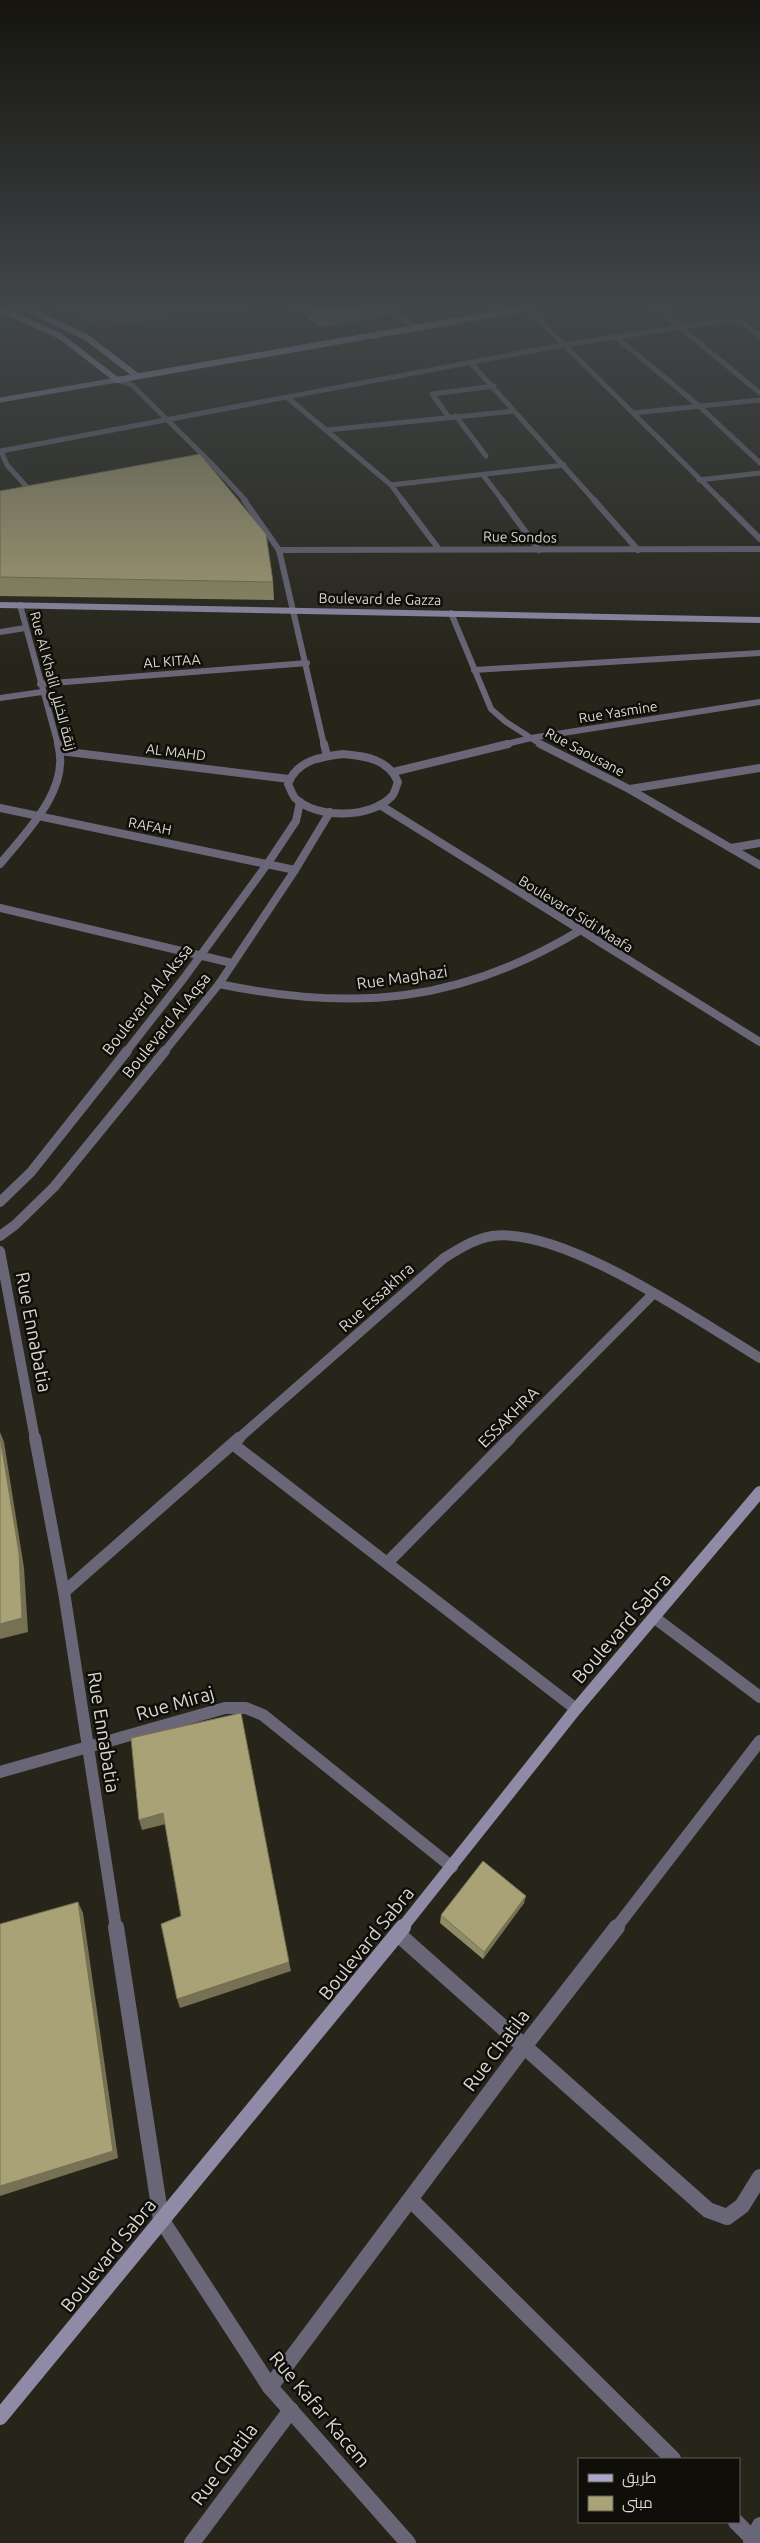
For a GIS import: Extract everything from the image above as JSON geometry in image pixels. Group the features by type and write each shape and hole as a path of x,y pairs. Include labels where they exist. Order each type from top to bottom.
{"main road":[{"name":"Boulevard de Gazza","path":"0,604 760,620"},
{"name":"Boulevard Sabra","path":"0,2417 398,1934 576,1710 760,1492"}],"street":[{"path":"36,496 7,465 1,451 134,427"},
{"path":"171,427 209,463 266,525 279,550 328,756"},
{"path":"322,427 391,485 438,548"},
{"path":"326,430 355,427"},
{"path":"464,427 486,456"},
{"path":"529,427 638,550"},
{"path":"646,427 760,539"},
{"path":"721,427 760,463"},
{"path":"199,465 209,463"},
{"path":"0,466 7,465"},
{"path":"391,485 564,465"},
{"path":"699,480 760,473"},
{"path":"483,475 539,550"},
{"path":"27,498 45,495"},
{"name":"Rue Sondos","path":"279,550 438,548 539,550 760,549"},
{"name":"Rue Al Khalil زنقة الخليل","path":"0,864 37,816 58,780 61,762 60,751 42,692 20,605"},
{"name":"Rue Saousane","path":"451,613 492,709 531,738 630,789 760,865"},
{"path":"0,632 25,628"},
{"path":"474,670 760,653"},
{"name":"AL KITAA","path":"40,684 307,663"},
{"path":"0,698 42,692"},
{"name":"Rue Yasmine","path":"394,772 531,738 760,702"},
{"name":"AL MAHD","path":"60,751 290,779"},
{"path":"343,754 366,757 385,765 394,772 397,787 392,796 380,805 353,812 330,812 300,802 289,789 290,779 303,764 328,756 343,754"},
{"path":"630,789 760,768"},
{"name":"Boulevard Al Akssa","path":"0,1202 31,1172 200,954 268,863 296,821 300,802"},
{"name":"Boulevard Sidi Maafa","path":"380,805 760,1042"},
{"name":"RAFAH","path":"0,808 295,870"},
{"name":"Boulevard Al Aqsa","path":"0,1236 16,1225 54,1187 219,984 295,870 330,812"},
{"path":"731,848 760,843"},
{"path":"0,908 232,963"},
{"name":"Rue Maghazi","path":"219,984 267,994 313,998 383,998 451,986 492,974 546,950 580,931"},
{"name":"Rue Essakhra","path":"64,1592 234,1445 444,1258 456,1249 476,1241 503,1236 516,1236 559,1244 653,1294 760,1358"},
{"name":"Rue Ennabatia","path":"0,1252 64,1592 162,2219"},
{"name":"ESSAKHRA","path":"387,1564 653,1294"},
{"path":"234,1445 576,1710"},
{"path":"655,1618 760,1697"},
{"name":"Rue Miraj","path":"0,1772 225,1708 246,1708 263,1715 452,1867"},
{"name":"Rue Chatila","path":"270,2387 523,2048 760,1741"},
{"path":"398,1934 523,2048 708,2210 727,2217 742,2206 760,2178"},
{"path":"411,2200 672,2458"},
{"name":"Rue Kafar Kacem","path":"162,2219 270,2387 408,2543"},
{"name":"Rue Chatila","path":"192,2543 291,2410"},
{"path":"737,2523 755,2538"}],"building":[{"path":"200,454 266,534 273,582 0,577 0,491"},
{"path":"0,1437 19,1553 22,1618 0,1624"},
{"path":"241,1713 289,1962 177,1999 161,1924 181,1916 163,1813 139,1820 131,1738"},
{"path":"483,1861 526,1896 484,1952 441,1915"},
{"path":"78,1902 113,2151 0,2186 0,1924"}]}
